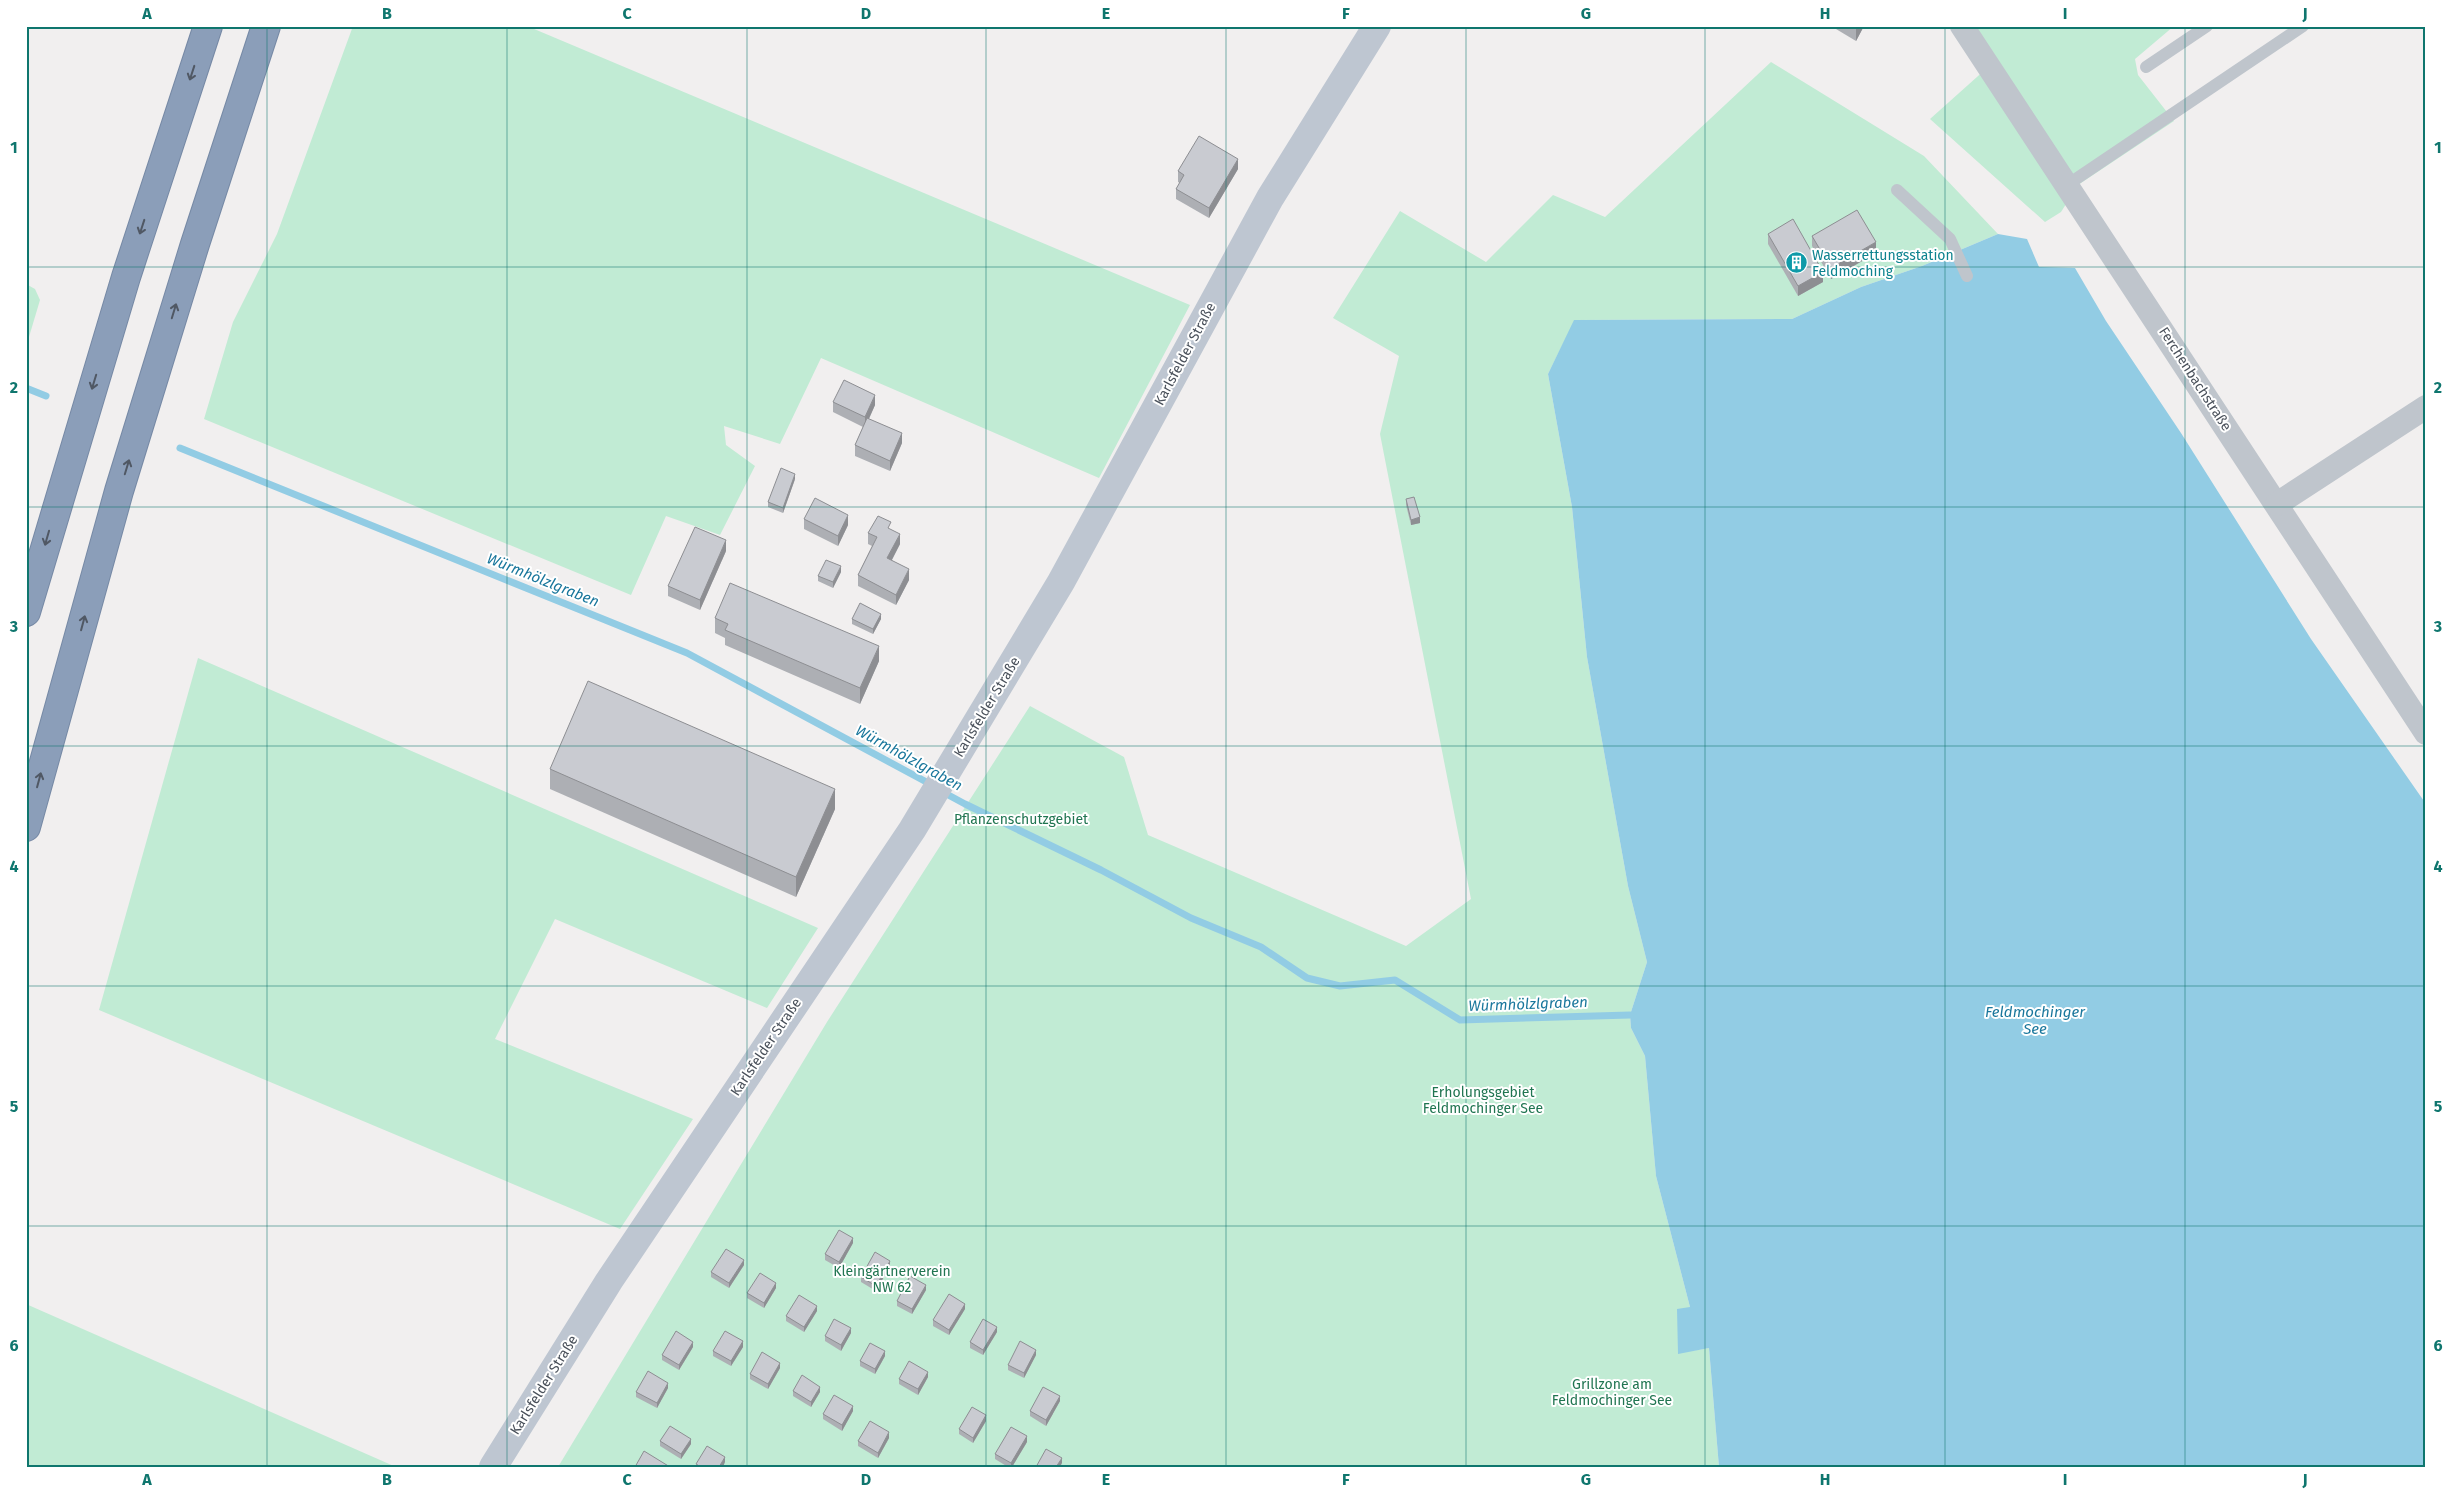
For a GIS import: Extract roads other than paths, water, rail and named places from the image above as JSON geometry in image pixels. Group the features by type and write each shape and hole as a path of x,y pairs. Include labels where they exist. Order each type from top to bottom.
{"highway":[{"path":"26,612 126,277 208,26"},
{"path":"26,827 119,491 195,244 266,26"}],"street":[{"name":"Karlsfelder Straße","path":"493,1467 609,1281 924,811 1061,582 1270,198 1378,26"},
{"name":"Ferchenbachstraße","path":"1962,26 2426,734"},
{"path":"2277,504 2426,407"}],"lane":[{"path":"2146,66 2207,26"},
{"path":"2067,185 2291,30 2303,26"},
{"path":"1897,190 1950,239 1967,276"}],"water":[{"name":"Feldmochinger See","path":"1998,234 2027,239 2039,267 2075,268 2106,321 2181,433 2311,639 2426,804 2426,1467 1719,1467 1709,1348 1678,1354 1677,1309 1690,1307 1656,1176 1645,1056 1631,1028 1630,1015 1647,962 1628,886 1587,657 1572,507 1548,374 1574,320 1792,319 1861,287 1922,266"}],"waterway":[{"name":"Würmhölzlgraben","path":"26,388 46,396"},
{"name":"Würmhölzlgraben","path":"180,448 687,653 932,785"},
{"name":"Würmhölzlgraben","path":"941,791 1101,870 1191,918 1261,947 1307,978 1340,986 1395,980 1460,1020 1630,1015"}],"place":[{"name":"Wasserrettungsstation Feldmoching","path":"1796,263"}],"park label":[{"name":"Pflanzenschutzgebiet","path":"1021,819"},
{"name":"Erholungsgebiet Feldmochinger See","path":"1483,1100"},
{"name":"Kleingärtnerverein NW 62","path":"892,1279"},
{"name":"Grillzone am Feldmochinger See","path":"1612,1392"}]}
